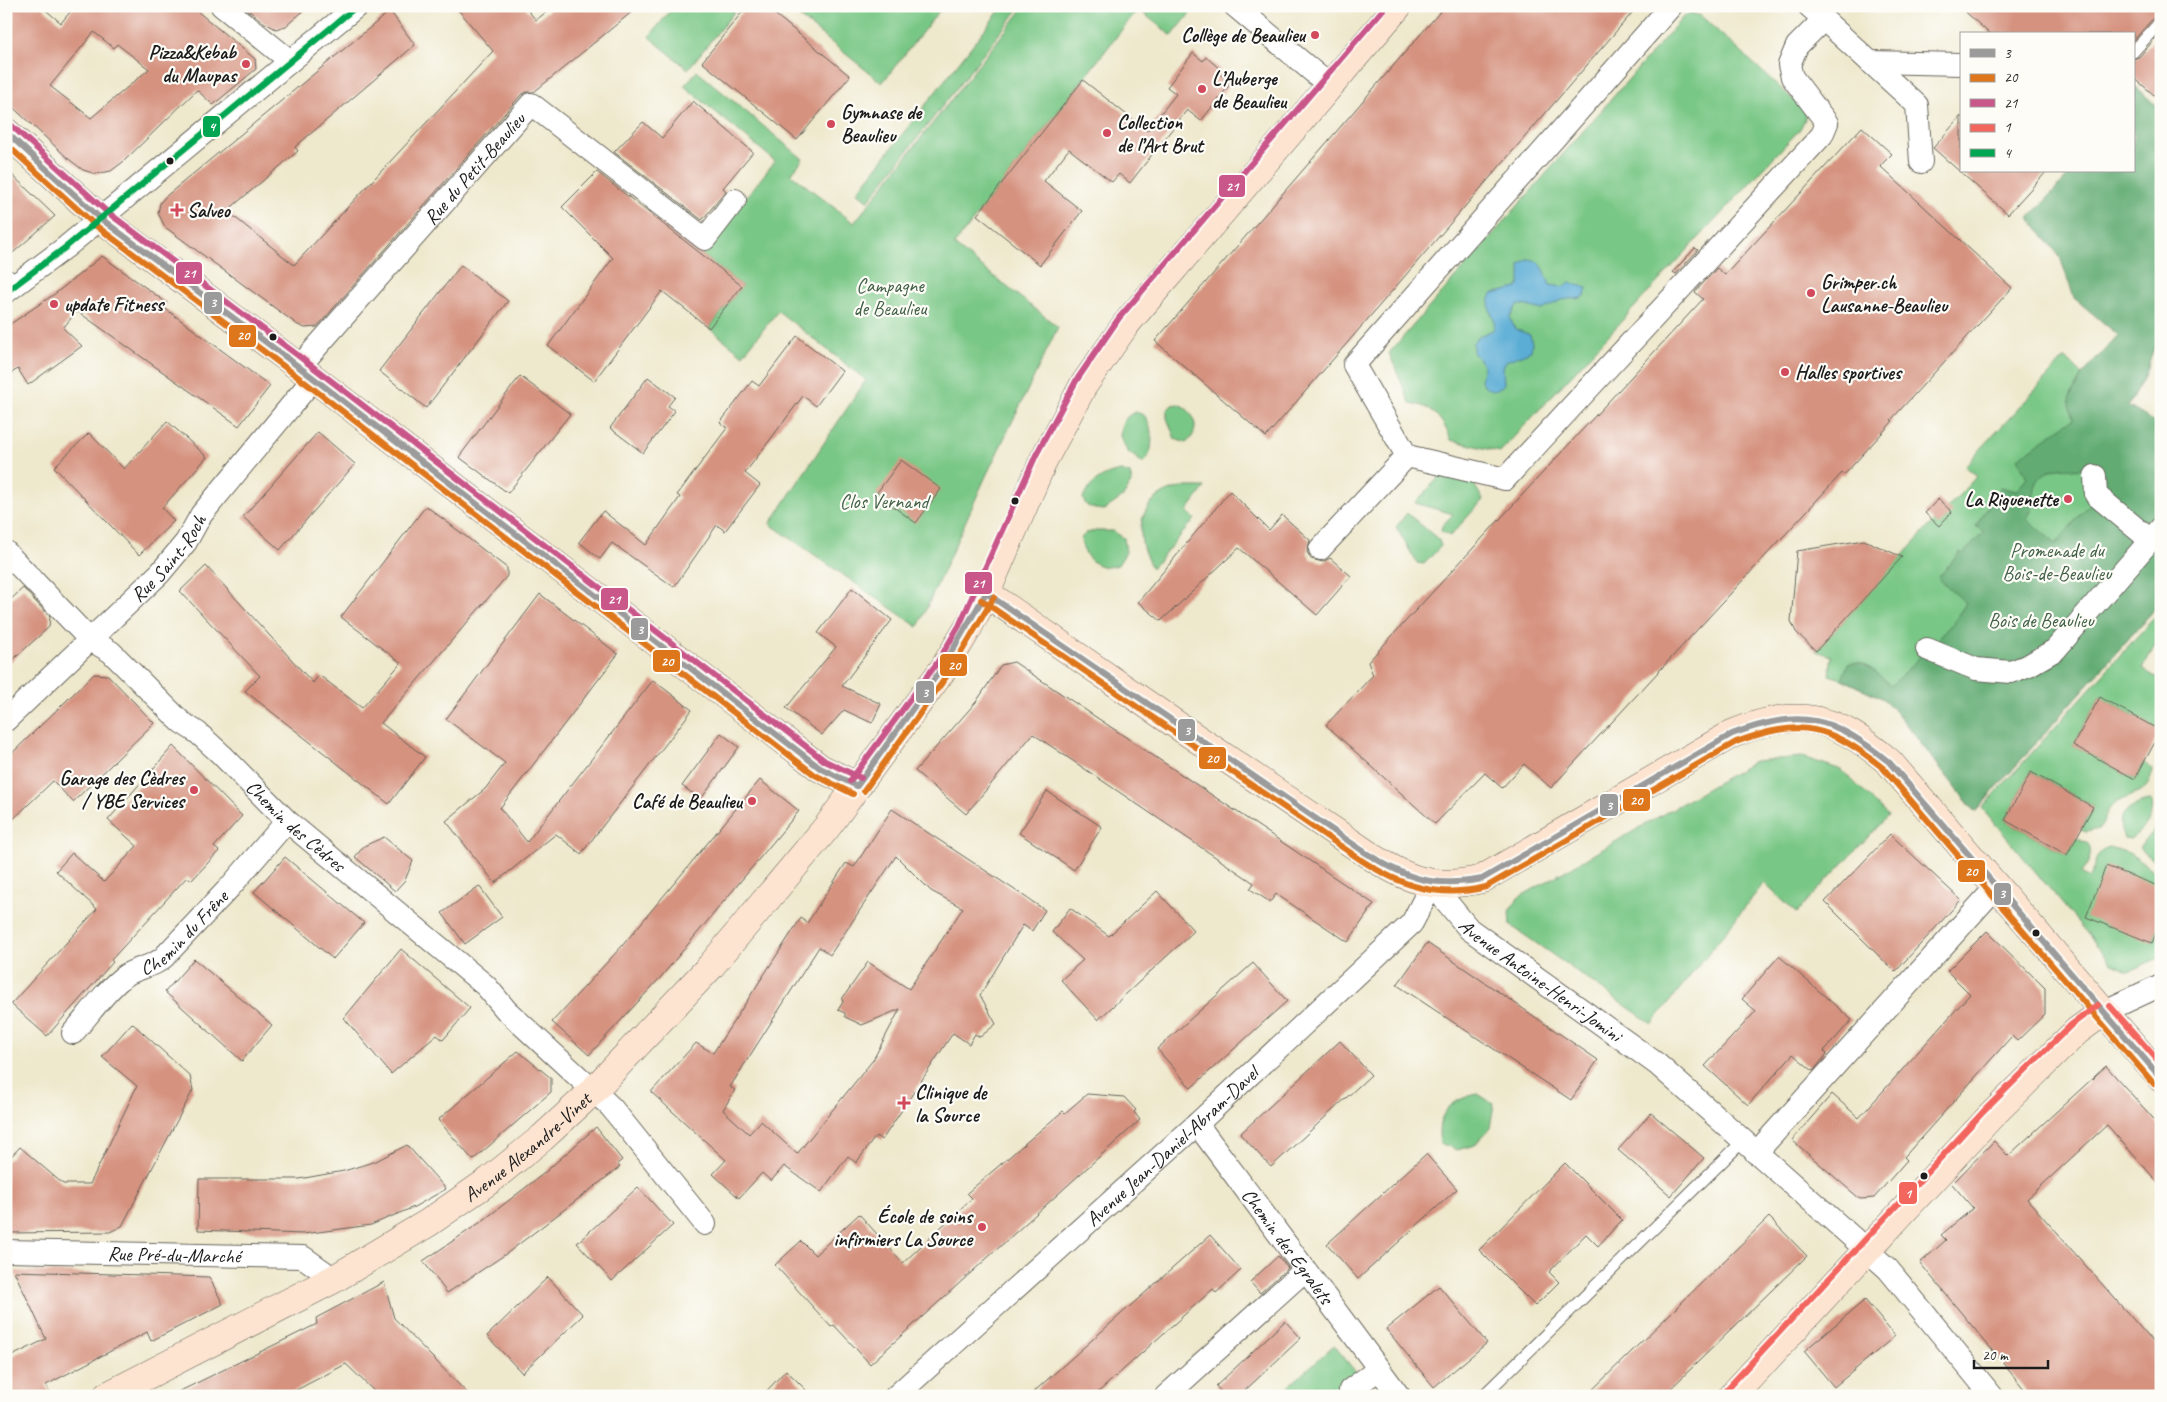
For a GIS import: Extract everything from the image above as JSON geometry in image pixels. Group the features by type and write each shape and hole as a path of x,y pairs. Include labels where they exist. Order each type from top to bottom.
{"main road":[{"name":"Avenue Alexandre-Vinet","path":"107,1396 334,1279 428,1224 490,1180 542,1138 594,1092 710,967 827,827 944,668 968,630 1044,459 1083,386 1126,324 1398,6"},
{"path":"6,132 100,218 306,373 820,768 857,786"},
{"path":"986,592 1168,719 1396,873 1432,884 1458,885 1482,879 1732,734 1761,722 1783,719 1832,724 1853,733 1889,762 2161,1078"},
{"path":"1732,1396 1990,1117 2077,1031 2103,1012"}],"street":[{"path":"222,6 289,60"},
{"path":"10,283 100,218 356,6"},
{"path":"1235,6 1330,86"},
{"path":"1671,6 1354,365 1407,456 1505,479 1822,135 1827,123 1792,77 1789,65 1797,46 1816,13 1917,105 1920,162"},
{"path":"1870,62 1960,64"},
{"name":"Rue du Petit-Beaulieu","path":"306,373 531,104 705,239 736,200"},
{"name":"Rue Saint-Roch","path":"6,720 65,666 89,640 160,573 181,548 200,515 306,373"},
{"path":"1320,549 1407,456"},
{"path":"1927,648 1976,669 2011,672 2029,665 2055,650 2155,534 2096,494 2095,476"},
{"name":"Chemin des Cèdres","path":"6,552 89,640 111,652 181,722 198,733 215,749 287,821 486,986 506,1010 610,1107 705,1224"},
{"name":"Chemin du Frêne","path":"73,1033 121,978 164,957 230,887 287,821"},
{"name":"Avenue Jean-Daniel-Abram-Davel","path":"896,1396 1197,1124 1412,923 1432,884"},
{"name":"Avenue Antoine-Henri-Jomini","path":"1432,884 1469,929 1657,1064 1888,1269 1992,1396"},
{"path":"1750,1147 1997,886"},
{"path":"2103,1012 2161,985"},
{"name":"Chemin des Egralets","path":"1197,1124 1399,1396"},
{"name":"Rue Pré-du-Marché","path":"6,1251 303,1257 334,1279"},
{"path":"1166,1396 1305,1270"},
{"path":"1350,1390 1379,1369"}],"lane":[{"path":"2134,51 2161,21"},
{"path":"1483,1396 1750,1147"}],"green space":[{"path":"674,6 739,6 688,69 649,37"},
{"path":"804,6 943,6 882,83 797,15"},
{"path":"1003,6 1021,6 868,201 857,192"},
{"name":"Campagne de Beaulieu","path":"1025,6 1196,6 1172,36 1138,9 954,245 1058,327 986,476 918,627 770,524 866,380 778,311 743,355 709,328 742,286 701,254 775,161 684,86 697,71 803,159 791,174 854,223"},
{"path":"1691,13 1701,16 1805,110 1805,119 1800,129 1500,452 1451,440 1440,420 1431,410 1410,403 1389,353 1684,16"},
{"name":"Bois de Beaulieu","path":"2134,85 2161,110 2161,330 2143,379 2128,406 2161,426 2161,602 1975,812 1897,713 1882,698 1842,679 1848,664 1854,663 1871,669 1891,686 1953,623 1966,603 1938,578 1960,552 1963,554 1984,532 1976,526 2000,487 2016,491 2027,478 2018,458 2073,419 2069,399 2082,375 2118,335 2074,298 2060,257 2029,218 2072,172 2134,172","holes":["2063,467 2078,470 2081,467 2105,484 2056,544 2026,519 2033,504 2037,482 2050,471"]},
{"name":"Bois de Beaulieu","path":"2065,358 2082,375 2070,400 2161,426 2161,602 1975,812 1897,713 1882,698 1842,679 1829,675 1832,656 1816,651 1934,521 1939,525 1947,508 1977,476 1965,466"},
{"path":"1178,404 1189,411 1194,421 1194,433 1186,443 1175,439 1167,418 1167,410 1172,405"},
{"path":"1136,412 1144,415 1147,420 1152,439 1150,453 1143,463 1127,451 1120,436 1124,421"},
{"path":"1121,471 1130,474 1132,481 1123,497 1104,510 1091,508 1084,502 1083,498 1086,492 1094,483 1109,474"},
{"path":"1441,475 1474,484 1483,500 1450,536 1441,531 1442,526 1453,514 1415,503"},
{"path":"1183,487 1205,487 1187,511 1195,519 1152,568 1145,555 1142,541 1143,517 1148,507 1157,498 1168,491"},
{"path":"1407,513 1439,540 1441,546 1424,564 1417,563 1396,527"},
{"path":"1113,531 1124,538 1126,552 1118,565 1104,567 1093,562 1088,557 1081,538 1086,533"},
{"path":"2161,610 2161,635 2142,669 2161,680 2161,731 2100,697 2073,745 2135,779 2144,762 2152,770 2147,786 2142,791 2116,803 2110,808 2099,829 2086,832 2081,830 2093,806 2031,772 2005,820 2067,855 2076,838 2088,844 2090,855 2088,863 2081,873 2090,878 2099,855 2105,848 2110,847 2129,853 2161,875 2152,943 2159,925 2161,925 2161,957 2129,971 2111,962 1982,808"},
{"path":"1802,757 1842,770 1888,816 1796,913 1764,883 1652,1024 1510,925 1509,911 1518,898 1755,761"},
{"path":"2149,801 2152,803 2152,814 2147,824 2130,839 2125,838 2121,831 2121,818 2129,808"},
{"path":"2161,812 2161,828 2157,838 2161,839 2161,866 2139,848 2153,832"},
{"path":"1478,1094 1494,1104 1490,1128 1475,1145 1457,1150 1440,1143 1440,1124 1447,1110 1460,1100"},
{"path":"1334,1345 1375,1396 1278,1396"}],"water":[{"path":"1529,259 1541,265 1550,285 1563,287 1570,282 1587,288 1585,296 1565,299 1542,310 1517,305 1510,318 1515,329 1530,335 1531,351 1506,361 1503,367 1504,384 1497,389 1491,390 1481,381 1484,366 1473,352 1473,342 1479,336 1493,330 1494,321 1489,305 1492,294 1517,288 1520,283 1520,265"}],"building":[{"path":"6,6 41,6 61,23 75,6 191,6 255,59 256,69 213,105 197,90 123,162 111,171 96,174 83,170 70,160 6,101","holes":["94,32 114,48 117,44 149,69 91,118 50,86"]},
{"path":"243,6 309,6 286,26 276,29 263,22"},
{"path":"455,6 524,6 536,20 554,6 639,6 534,92 527,92 521,95 317,327 305,328 298,325 165,227 158,213 160,203 165,197 390,11 415,45 295,147 298,151 227,211 294,265 493,51"},
{"path":"747,6 765,6 850,76 797,140 702,62"},
{"path":"1445,6 1638,6 1266,437 1155,341"},
{"path":"1959,6 2161,6 2161,14 2155,16 2134,40 2134,32 1988,32"},
{"path":"2161,32 2161,101 2134,78 2134,59 2139,57"},
{"path":"1193,53 1203,61 1206,57 1220,69 1217,72 1231,83 1201,121 1187,110 1130,183 1119,174 1112,182 1069,149 1044,181 1082,211 1040,265 977,215 1083,80 1147,131 1176,94 1167,87"},
{"path":"693,101 753,152 723,188 726,191 702,220 614,152 643,122 662,138"},
{"path":"1960,117 1960,172 1933,148"},
{"path":"1862,127 1892,154 1880,166 2012,288 1891,420 1893,421 1844,475 1842,473 1551,788 1524,764 1502,788 1485,773 1435,824 1326,725 1373,675 1368,662 1703,299 1695,292 1717,268 1725,275"},
{"path":"6,169 55,216 6,259"},
{"path":"597,172 742,286 709,328 662,291 594,381 548,346 613,258 562,207"},
{"path":"1960,172 2046,172 2008,214"},
{"path":"1695,248 1698,250 1676,274 1673,272"},
{"path":"102,256 167,303 163,307 270,386 239,426 77,311 63,328 82,346 28,385 18,369 6,376 6,327 56,293"},
{"path":"461,265 508,301 426,408 379,371"},
{"path":"797,336 842,371 816,406 803,396 745,473 760,485 725,531 717,525 674,587 612,543 600,559 579,542 603,511 646,545 680,497 677,495 727,428 720,423 752,381 759,386"},
{"path":"520,376 570,414 508,493 459,457"},
{"path":"648,377 675,397 668,406 675,411 643,453 610,428"},
{"path":"167,421 207,457 162,508 174,521 139,555 54,467 89,433 124,469"},
{"path":"318,432 355,464 280,550 243,517"},
{"path":"901,460 941,489 916,523 876,494"},
{"path":"1230,491 1269,530 1282,515 1310,540 1307,552 1311,559 1323,562 1330,558 1351,576 1317,615 1239,548 1161,621 1138,602"},
{"path":"1938,499 1952,512 1939,526 1925,513"},
{"path":"426,506 507,568 507,576 381,723 425,757 389,804 245,691 260,676 180,591 206,566 313,683 319,675 362,708 401,663 341,617"},
{"path":"1864,540 1902,557 1816,651 1796,632 1791,621 1797,551"},
{"path":"23,588 50,617 49,627 6,666 6,604"},
{"path":"852,588 892,620 842,686 881,704 872,723 844,710 822,735 786,708 836,647 818,633"},
{"path":"540,594 618,654 500,808 527,842 653,680 692,710 581,854 556,834 495,883 446,821 485,789 505,763 446,719"},
{"path":"1014,662 1374,904 1348,942 1276,894 1270,902 1250,889 1254,883 1033,734 966,814 915,771 976,702 1001,665"},
{"path":"94,674 108,675 154,723 73,802 53,781 6,826 6,759"},
{"path":"2100,697 2161,731 2135,779 2073,745"},
{"path":"721,733 739,747 701,799 682,786"},
{"path":"173,746 242,816 214,847 219,851 192,880 187,877 111,960 113,962 47,1036 11,1004 97,909 56,871 72,853 104,882 137,846 108,820"},
{"path":"2031,772 2093,807 2067,855 2005,820"},
{"path":"760,780 799,811 660,978 589,1055 552,1022 622,946"},
{"path":"1047,791 1102,827 1074,870 1019,833"},
{"path":"892,809 1045,910 1032,931 1023,925 980,995 996,1024 980,1037 975,1034 969,1044 953,1033 882,1140 876,1136 856,1163 848,1156 821,1192 784,1166 771,1181 762,1173 739,1198 713,1174 726,1160 651,1092 696,1043 713,1053 801,918 807,923 846,863 854,867","holes":["896,856 931,891 963,908 909,989 868,962 842,999 843,1002 838,1010 845,1013 845,1017 862,1025 900,1009 873,1060 797,1154 761,1121 749,1134 723,1110 735,1090 730,1087 819,947 830,955"]},
{"path":"1890,834 1961,900 1895,972 1825,902"},
{"path":"384,837 413,861 405,880 395,891 355,857 364,846"},
{"path":"285,857 364,923 333,959 254,892"},
{"path":"2106,866 2161,887 2161,921 2152,943 2086,917"},
{"path":"479,886 502,917 465,944 442,913"},
{"path":"1157,891 1194,931 1098,1020 1061,980 1083,960 1052,932 1070,908 1109,936"},
{"path":"1987,931 2045,988 2045,1014 2017,1041 2012,1036 1904,1157 1907,1160 1874,1198 1860,1199 1792,1140 1832,1094 1859,1118 1970,994 1947,971"},
{"path":"1427,943 1598,1060 1571,1100 1397,985"},
{"path":"401,949 470,1008 443,1040 437,1035 391,1074 344,1018"},
{"path":"1779,956 1852,1020 1824,1051 1827,1054 1813,1071 1793,1054 1748,1105 1705,1066 1756,1011 1742,999"},
{"path":"194,959 272,1025 242,1061 165,992"},
{"path":"1253,963 1287,1001 1191,1088 1157,1049"},
{"path":"132,1023 190,1076 193,1090 122,1226 110,1232 6,1233 6,1162 20,1147 63,1184 90,1184 137,1086 102,1057"},
{"path":"1340,1041 1371,1075 1271,1167 1240,1134"},
{"path":"518,1051 551,1078 551,1092 473,1160 438,1120"},
{"path":"2106,1066 2161,1127 2161,1186 2107,1125 2027,1199 2161,1351 2161,1396 2030,1396 1920,1263 1946,1240 1941,1235 1973,1208 1952,1184 1994,1141 2008,1156"},
{"name":"École de soins infirmiers La Source","path":"1087,1094 1124,1097 1136,1110 1134,1112 1140,1120 870,1364 834,1325 831,1327 775,1265 801,1241 815,1255 859,1214 903,1263 972,1198 967,1193 1063,1111 1065,1113"},
{"path":"1651,1113 1704,1158 1671,1196 1618,1150"},
{"path":"596,1127 622,1160 617,1164 620,1167 506,1254 447,1293 423,1261 481,1222 543,1174"},
{"path":"407,1145 446,1189 414,1207 371,1225 303,1234 198,1230 199,1179 299,1179 344,1171 376,1161"},
{"path":"1426,1154 1457,1189 1358,1279 1327,1244"},
{"path":"1565,1163 1622,1220 1598,1246 1586,1234 1549,1272 1559,1282 1535,1306 1479,1250"},
{"path":"638,1187 673,1225 612,1281 577,1243"},
{"path":"1769,1217 1807,1256 1663,1396 1586,1396"},
{"path":"1210,1235 1241,1270 1216,1293 1213,1289 1094,1396 1029,1396"},
{"path":"1278,1256 1288,1268 1260,1293 1250,1282"},
{"path":"14,1271 209,1277 223,1304 151,1341 147,1332 46,1385 51,1396 6,1396 6,1359 46,1339"},
{"path":"548,1277 583,1315 522,1373 487,1336"},
{"path":"384,1282 394,1318 470,1396 379,1396 346,1364 285,1396 170,1396 317,1324 316,1318"},
{"path":"1439,1286 1487,1343 1434,1387 1386,1329"},
{"path":"1865,1300 1895,1336 1834,1387 1804,1351"},
{"path":"1285,1321 1301,1338 1239,1396 1225,1396 1216,1386"},
{"path":"786,1370 812,1396 762,1396"}],"transit line":[{"name":"4","path":"6,292 66,247 357,6"},
{"name":"21","path":"850,781 937,663 959,626 1036,455 1076,381 1119,318 1386,6"},
{"name":"21","path":"12,126 106,211 304,360 825,761 861,778"},
{"name":"3","path":"6,132 100,218 299,367 820,768 857,786"},
{"name":"20","path":"6,144 95,225 294,374 815,775 853,794"},
{"name":"3","path":"986,593 1366,853 1408,875 1435,882 1465,882 1482,879 1732,734 1778,721 1797,719 1833,726 1869,747 1889,762 2161,1078"},
{"name":"3","path":"857,786 942,668 986,593"},
{"name":"20","path":"864,791 949,673 994,597"},
{"name":"20","path":"981,600 1361,860 1405,883 1436,891 1452,892 1486,887 1736,742 1759,734 1797,728 1814,730 1847,742 1883,768 2154,1084"},
{"name":"1","path":"1726,1390 1984,1111 2071,1025 2098,1005"},
{"name":"1","path":"2110,1006 2161,1064"}],"place":[{"name":"Collège de Beaulieu","path":"1315,35"},
{"name":"Pizza&Kebab du Maupas","path":"246,64"},
{"name":"L’Auberge de Beaulieu","path":"1202,89"},
{"name":"Gymnase de Beaulieu","path":"831,124"},
{"name":"Collection de l’Art Brut","path":"1107,133"},
{"name":"Salveo","path":"177,210"},
{"name":"Grimper.ch Lausanne-Beaulieu","path":"1811,293"},
{"name":"update Fitness","path":"54,304"},
{"name":"Halles sportives","path":"1785,372"},
{"name":"La Riguenette","path":"2068,499"},
{"name":"Garage des Cèdres / YBE Services","path":"194,790"},
{"name":"Café de Beaulieu","path":"752,801"},
{"name":"Clinique de la Source","path":"904,1103"},
{"name":"École de soins infirmiers La Source","path":"982,1227"}],"park label":[{"name":"Clos Vernand","path":"884,501"},
{"name":"Promenade du Bois-de-Beaulieu","path":"2057,562"}]}
